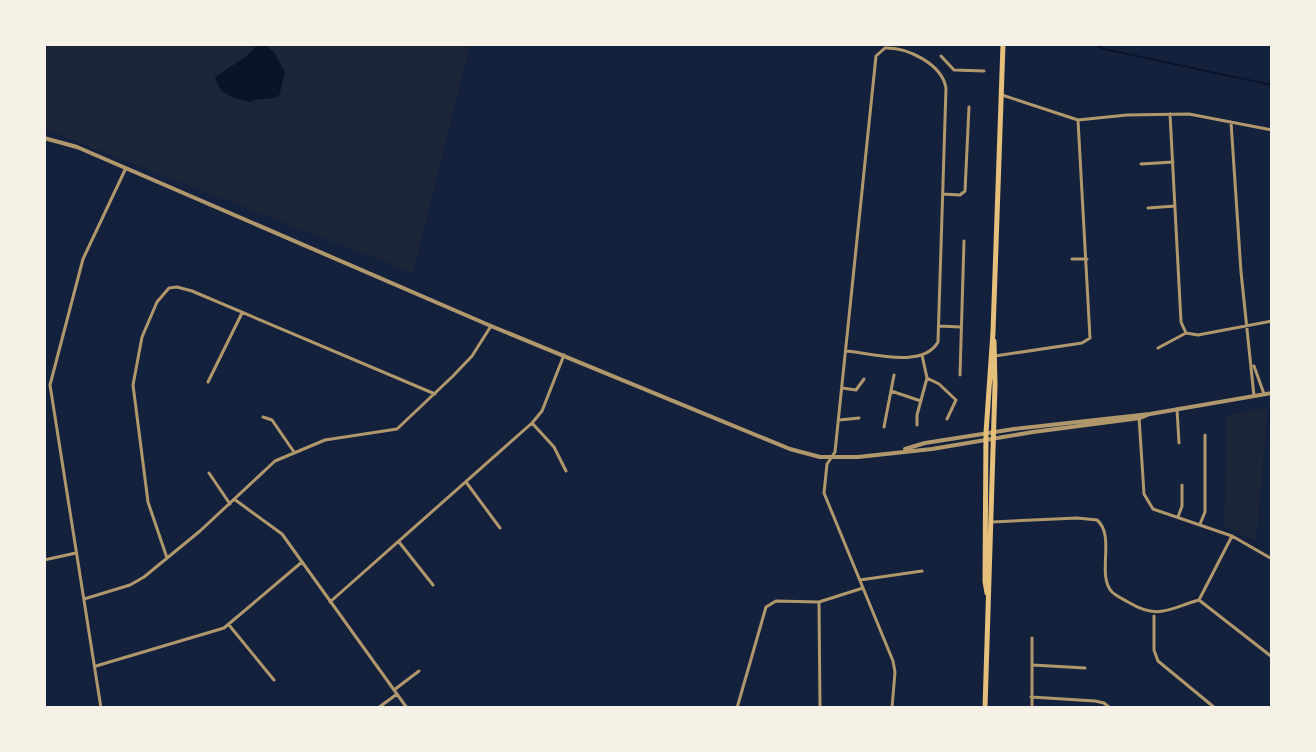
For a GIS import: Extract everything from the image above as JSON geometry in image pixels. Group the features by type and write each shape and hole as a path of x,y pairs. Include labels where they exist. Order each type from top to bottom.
{"main road":[{"path":"985,708 1003,44"}],"street":[{"path":"846,351 909,357 922,355 936,346 946,88 943,77 904,49 885,48 876,56 842,388 839,420 835,452 830,457 824,478 824,493 893,661 892,708"},
{"path":"941,56 950,69"},
{"path":"943,77 950,69"},
{"path":"950,69 984,71"},
{"path":"1001,94 1078,120 1189,114 1272,130"},
{"path":"943,194 960,195 965,191 969,107"},
{"path":"1170,114 1181,322 1186,333"},
{"path":"993,356 1087,342 1091,329 1078,120"},
{"path":"1231,122 1241,272 1254,396"},
{"path":"44,138 66,143 126,168 491,326 790,449 830,457 895,452 925,443 1139,416 1272,393"},
{"path":"1141,164 1173,162"},
{"path":"101,708 51,380 83,259 126,168"},
{"path":"1148,208 1175,206"},
{"path":"960,375 964,241"},
{"path":"1072,259 1087,259"},
{"path":"167,558 148,502 133,385 142,337 165,291 181,287 435,394"},
{"path":"208,382 242,313"},
{"path":"1158,348 1186,333 1198,335 1272,321"},
{"path":"84,599 137,582 230,504 268,466 325,440 397,429 472,356 491,326"},
{"path":"939,326 961,327"},
{"path":"330,602 532,423 542,411 564,355"},
{"path":"917,425 927,378 922,355"},
{"path":"1251,358 1264,394"},
{"path":"884,427 894,375"},
{"path":"927,378 945,388 956,400 947,419"},
{"path":"842,388 856,390 864,379"},
{"path":"891,391 921,401"},
{"path":"1177,409 1179,443"},
{"path":"1139,416 1145,497 1153,509 1232,536 1272,559"},
{"path":"263,417 272,420 294,452"},
{"path":"839,420 859,418"},
{"path":"532,423 554,447 566,471"},
{"path":"1200,524 1205,512 1205,435"},
{"path":"209,473 230,504"},
{"path":"466,482 500,528"},
{"path":"1178,517 1182,508 1182,485"},
{"path":"234,499 279,530 407,708"},
{"path":"988,522 1097,520 1104,526 1108,587 1127,601 1154,614 1199,600 1232,536"},
{"path":"399,542 433,585"},
{"path":"44,560 76,553"},
{"path":"95,667 204,636 229,625 302,562"},
{"path":"860,580 922,571"},
{"path":"737,708 766,607 776,601 819,602 863,588"},
{"path":"1199,600 1272,657"},
{"path":"819,602 820,708"},
{"path":"1154,614 1154,650 1158,661 1215,708"},
{"path":"229,625 274,680"},
{"path":"1032,638 1032,708"},
{"path":"1032,665 1085,668"},
{"path":"394,690 419,671"},
{"path":"378,708 397,694"},
{"path":"1031,697 1095,701 1110,708"}],"shaded area":[{"path":"44,44 470,44 413,273 44,129"},
{"path":"257,45 265,45 274,52 285,72 279,96 250,102 228,95 220,89 215,77 247,56"},
{"path":"1268,408 1256,541 1224,526 1227,415"}],"waterway":[{"path":"1094,44 1104,49 1272,85"}]}
